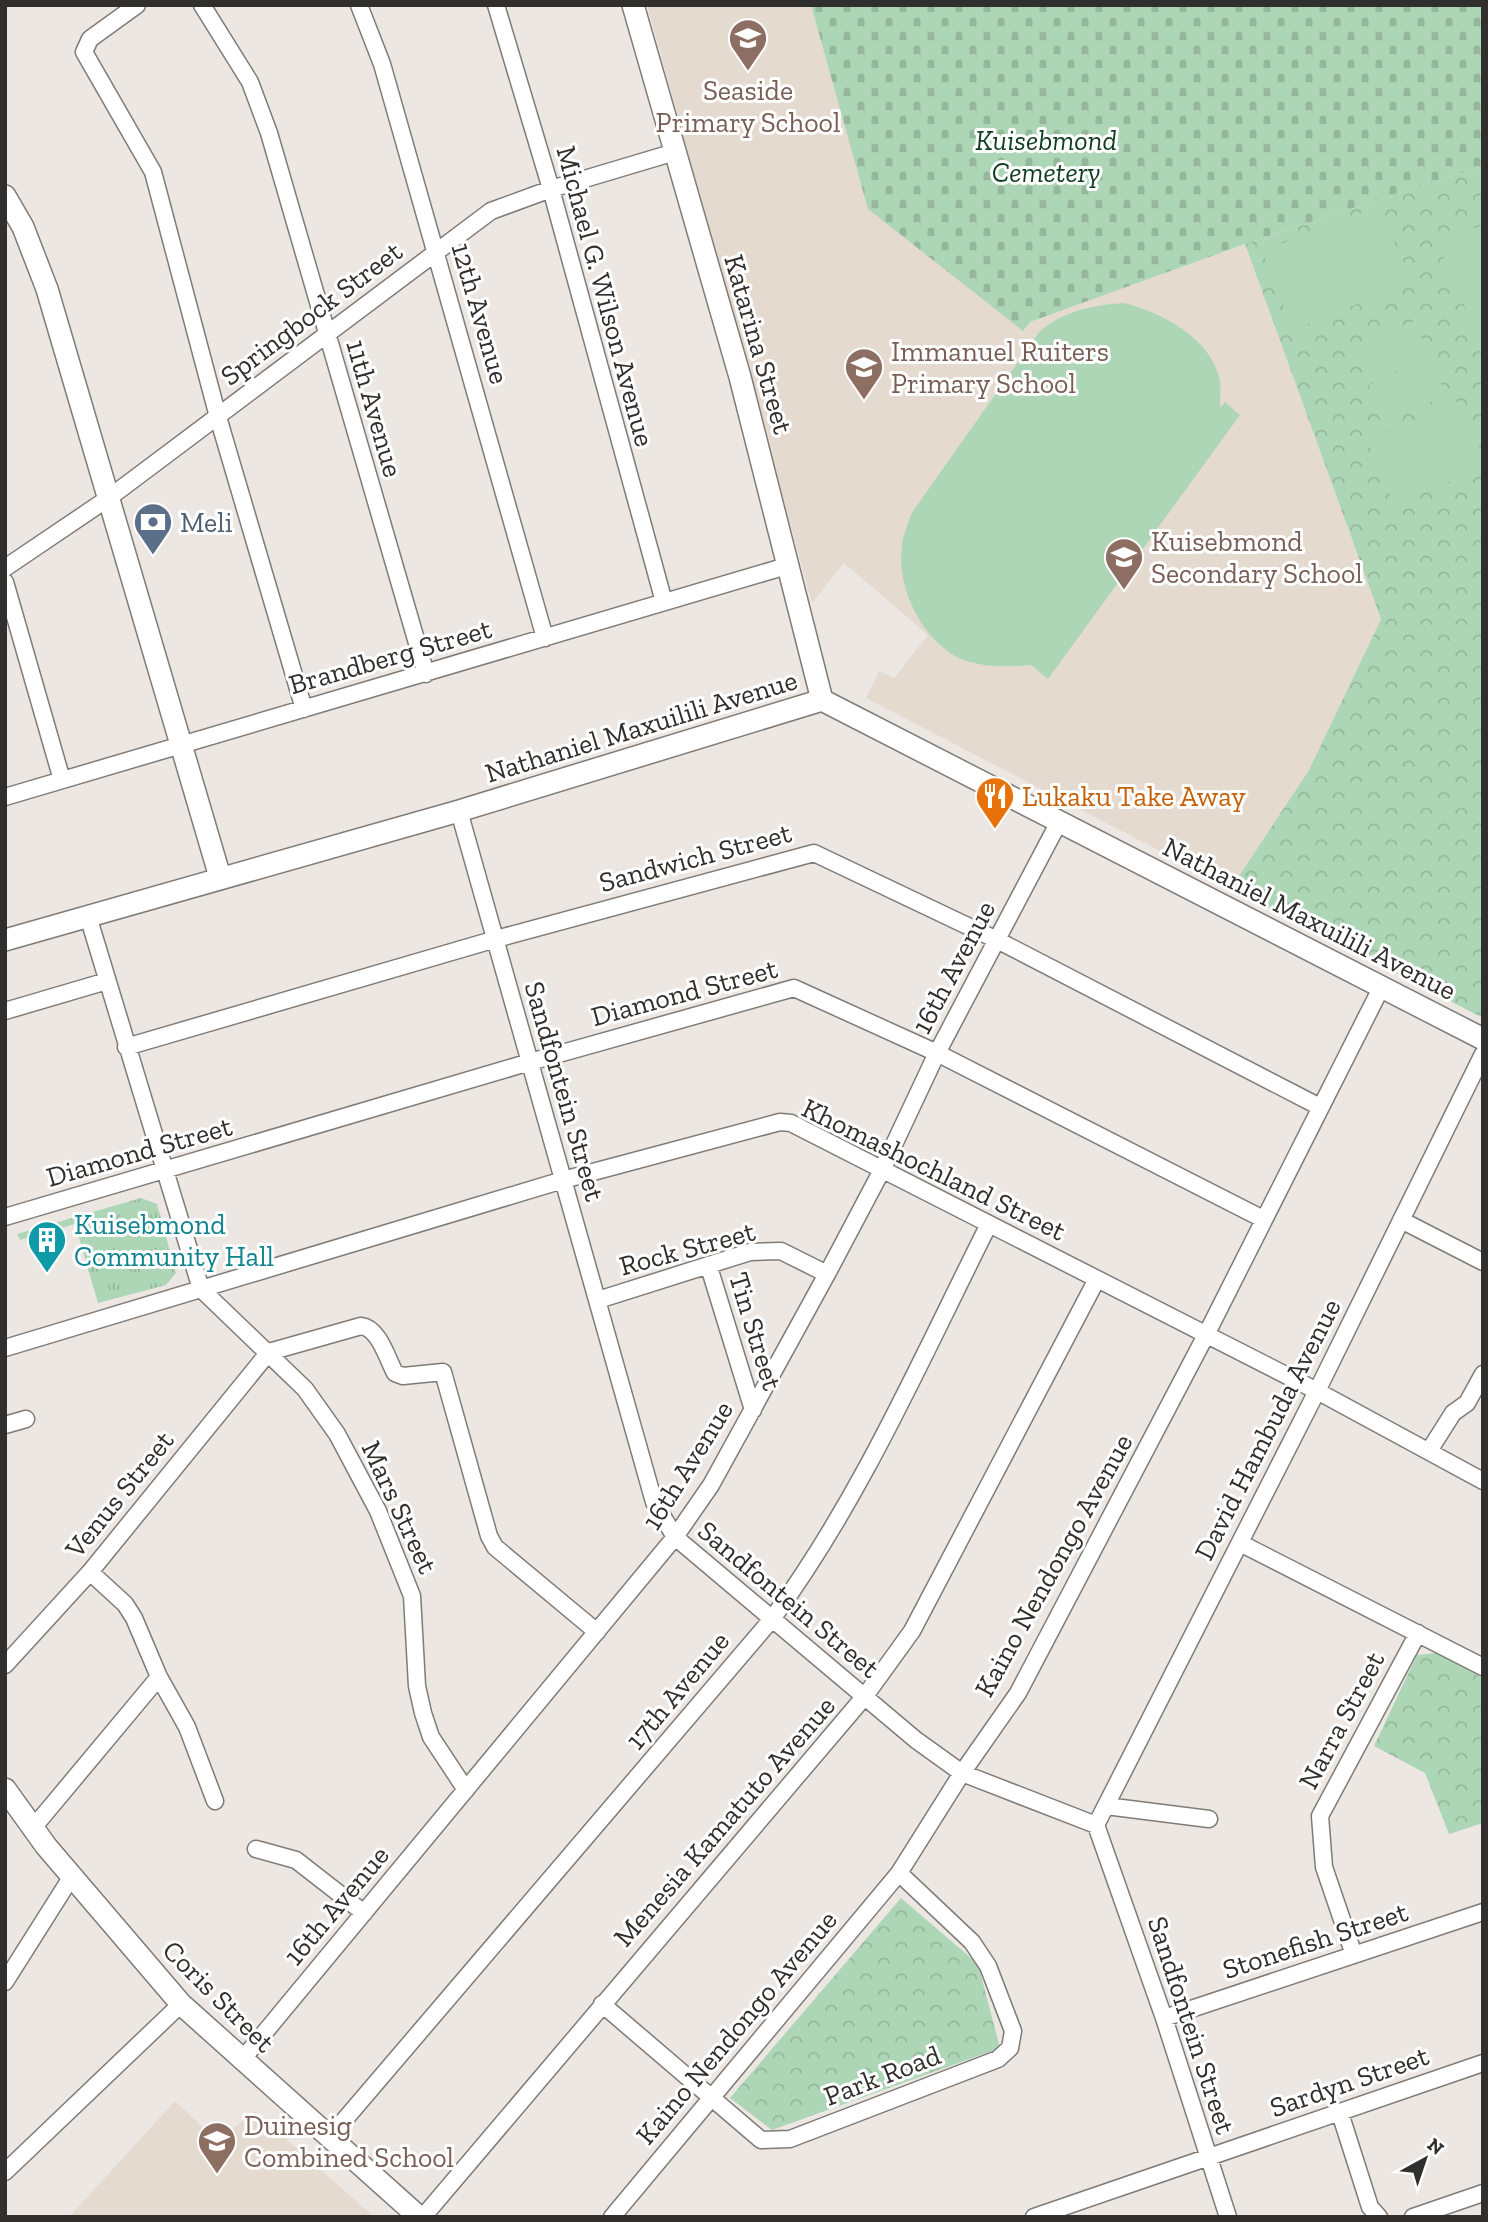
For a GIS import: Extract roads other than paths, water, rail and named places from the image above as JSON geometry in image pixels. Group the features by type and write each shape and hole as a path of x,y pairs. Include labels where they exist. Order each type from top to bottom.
{"street":[{"path":"137,5 90,40 84,52 153,172 218,417 304,709"},
{"name":"11th Avenue","path":"202,5 250,82 269,133 426,674"},
{"name":"12th Avenue","path":"359,5 382,64 545,639"},
{"name":"Michael G. Wilson Avenue","path":"496,5 551,189 664,602"},
{"name":"Katarina Street","path":"633,5 740,377 790,565 822,700"},
{"name":"Springbock Street","path":"5,568 110,497 491,211 551,189 675,152"},
{"path":"5,196 23,227 47,289 220,877"},
{"name":"Brandberg Street","path":"5,797 790,565"},
{"path":"5,582 61,780"},
{"name":"Nathaniel Maxuilili Avenue","path":"5,940 459,811 822,700 1060,820 1483,1040"},
{"name":"Sandfontein Street","path":"459,811 654,1502 675,1537 865,1696 962,1773 1096,1825 1164,2018 1228,2217"},
{"name":"16th Avenue","path":"242,2061 675,1537 711,1485 882,1170 937,1054 1060,820"},
{"name":"Sandwich Street","path":"126,1047 496,939 814,852 996,940 1320,1107"},
{"path":"89,916 126,1047 201,1289"},
{"path":"5,1011 107,981"},
{"name":"Kaino Nendongo Avenue","path":"612,2217 899,1873 962,1773 1018,1693 1206,1335 1382,986"},
{"name":"Diamond Street","path":"5,1217 530,1062 794,988 937,1054 1263,1219"},
{"name":"David Hambuda Avenue","path":"1096,1825 1317,1391 1483,1054"},
{"name":"Khomashochland Street","path":"5,1348 563,1181 780,1122 801,1128 1317,1391 1483,1481"},
{"path":"1401,1220 1483,1262"},
{"name":"17th Avenue","path":"329,2138 772,1619 806,1573 846,1502 989,1224"},
{"name":"Rock Street","path":"598,1300 750,1252 781,1251 827,1274"},
{"name":"Tin Street","path":"709,1267 753,1410"},
{"name":"Menesia Kamatuto Avenue","path":"421,2217 865,1696 912,1631 1097,1279"},
{"name":"Mars Street","path":"201,1289 305,1389 337,1434 378,1511 412,1596 417,1686 423,1713 431,1737 466,1790"},
{"path":"269,1352 361,1326 369,1327 375,1333 395,1373 403,1376 443,1372 489,1536 495,1547 597,1632"},
{"name":"Venus Street","path":"6,1663 90,1572 269,1352"},
{"path":"1429,1451 1453,1413 1467,1404 1483,1374"},
{"path":"5,1425 26,1419"},
{"path":"1240,1543 1483,1667"},
{"path":"90,1572 130,1611 159,1677 187,1727 215,1801"},
{"name":"Narra Street","path":"1354,1955 1324,1867 1320,1816 1418,1633"},
{"path":"33,1828 69,1789 159,1677"},
{"name":"Coris Street","path":"5,1789 72,1876 181,2004 242,2061 421,2217"},
{"path":"1106,1806 1209,1819"},
{"path":"256,1849 296,1860 364,1913"},
{"name":"Park Road","path":"602,2004 761,2140 790,2139 998,2059 1010,2048 1013,2031 988,1966 972,1942 899,1873"},
{"path":"5,1982 72,1876"},
{"name":"Stonefish Street","path":"1164,2018 1483,1912"},
{"path":"5,2172 181,2004"},
{"name":"Sardyn Street","path":"1034,2217 1483,2063"},
{"path":"1340,2113 1370,2207 1379,2217"},
{"path":"1413,2217 1483,2193"}],"place":[{"name":"Seaside Primary School","path":"748,72"},
{"name":"Immanuel Ruiters Primary School","path":"864,401"},
{"name":"Meli","path":"153,556"},
{"name":"Kuisebmond Secondary School","path":"1124,591"},
{"name":"Lukaku Take Away","path":"995,830"},
{"name":"Kuisebmond Community Hall","path":"47,1274"},
{"name":"Duinesig Combined School","path":"217,2175"}],"park label":[{"name":"Kuisebmond Cemetery","path":"1046,156"}]}
